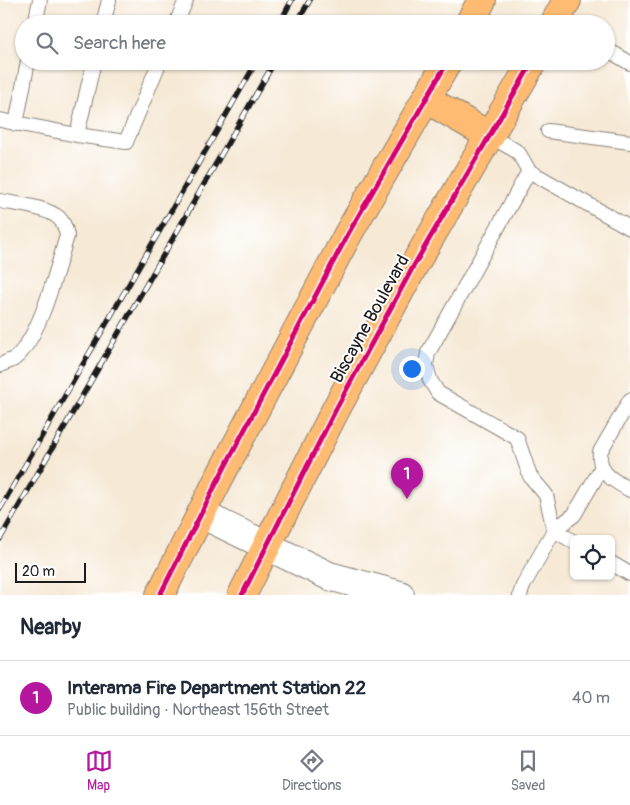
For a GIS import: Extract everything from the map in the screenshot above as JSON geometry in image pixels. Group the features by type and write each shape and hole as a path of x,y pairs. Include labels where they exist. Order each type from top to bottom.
{"main road":[{"path":"474,15 482,0"},
{"path":"160,595 348,234 443,70"},
{"name":"Biscayne Boulevard","path":"242,595 336,409 413,267 528,70"},
{"path":"426,99 490,136"}],"street":[{"path":"201,514 329,576 400,595"}],"lane":[{"path":"37,15 40,0"},
{"path":"105,15 109,0"},
{"path":"178,15 182,1"},
{"path":"615,54 630,63"},
{"path":"16,124 26,70"},
{"path":"77,135 92,70"},
{"path":"0,120 77,135 126,142 156,70"},
{"path":"548,131 630,142"},
{"path":"490,136 518,152 529,171 630,228"},
{"path":"529,171 428,353 426,365 430,380 438,394 517,438 530,476 546,495 554,530 570,540"},
{"path":"0,201 49,212 58,217 64,225 67,236 40,318 32,334 24,349 13,360 0,365"},
{"path":"630,400 600,452 599,460 605,474 630,490"},
{"path":"520,595 523,586 554,530 574,515 602,467"},
{"path":"615,565 630,574"}],"railway":[{"path":"284,15 292,0"},
{"path":"301,15 310,0"},
{"path":"0,509 252,70"},
{"path":"0,539 270,70"}],"cycle path":[{"path":"160,595 217,482 348,234 443,70"},
{"path":"242,595 336,409 413,267 528,70"}],"place":[{"name":"Interama Fire Department Station 22","path":"407,499"}]}
